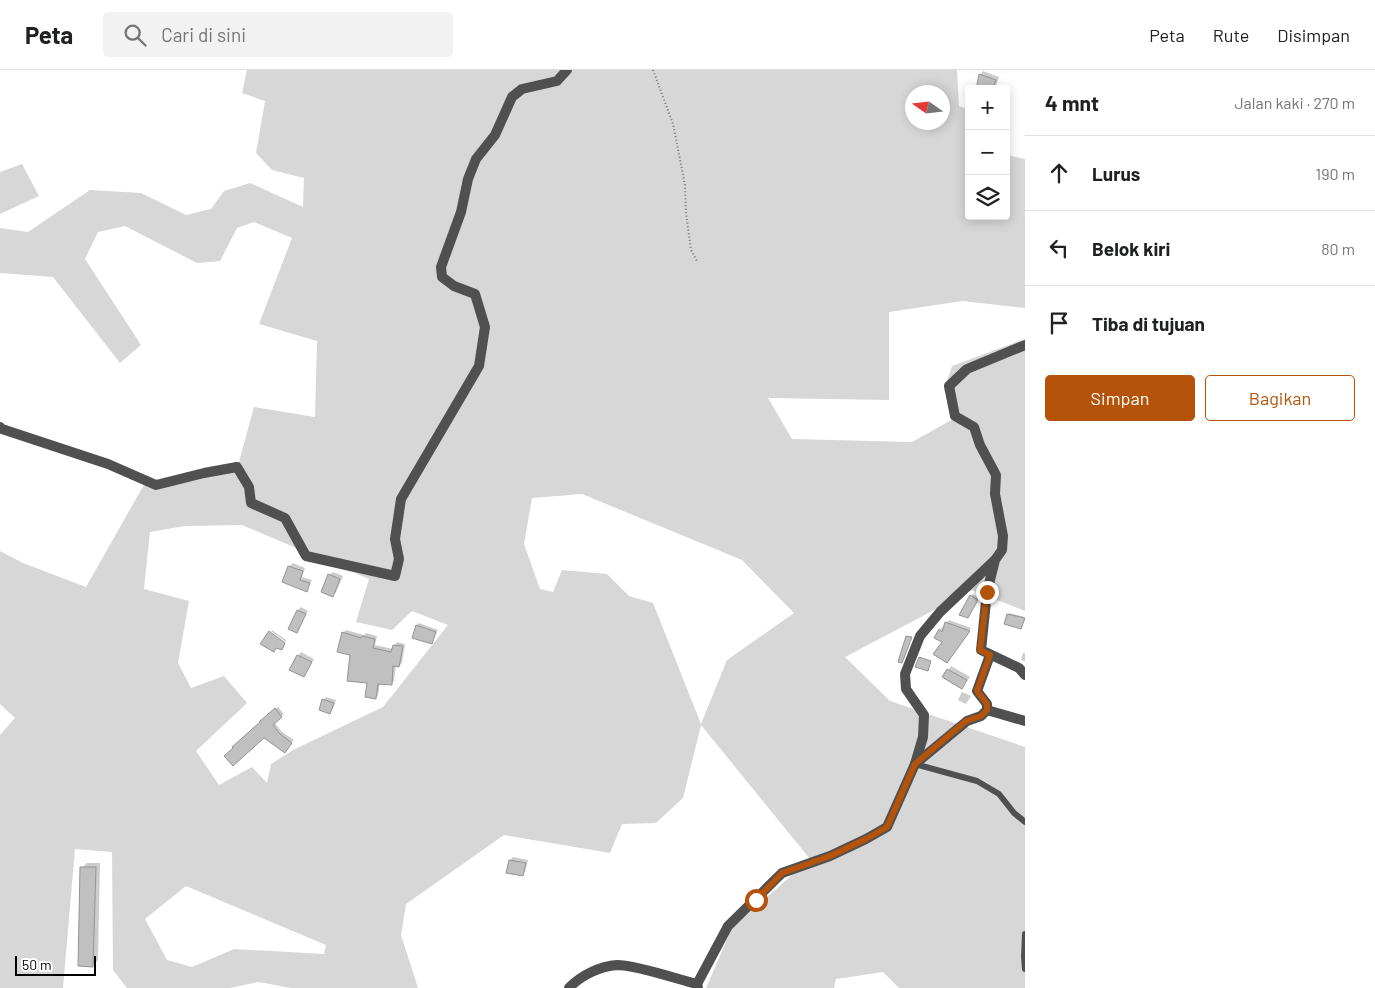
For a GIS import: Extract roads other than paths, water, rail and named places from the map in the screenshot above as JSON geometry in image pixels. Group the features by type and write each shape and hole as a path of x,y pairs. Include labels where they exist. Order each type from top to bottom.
{"street":[{"path":"0,427 108,464 156,485 237,466 249,487 251,503 286,518 306,556 395,576 399,559 395,539 401,499 479,366 485,327 475,294 454,286 442,277 441,267 461,212 468,179 476,159 495,135 512,97 522,88 557,81 567,70"},
{"path":"570,988 583,977 605,967 618,965 637,968 697,986 728,926 782,873 830,856 887,827 915,764 923,737 924,715 906,689 905,674 920,636 940,612 995,560 1002,550 1003,536 995,494 996,475 980,445 974,427 955,416 949,386 967,369 1025,345"},
{"path":"995,560 987,592 980,650 1019,668 1025,675"},
{"path":"915,764 966,721 981,716 987,710 987,704 977,691 990,655"},
{"path":"987,710 1025,720"}],"lane":[{"path":"915,764 977,781 999,794 1014,813 1025,822"},
{"path":"1025,934 1025,969"}]}
